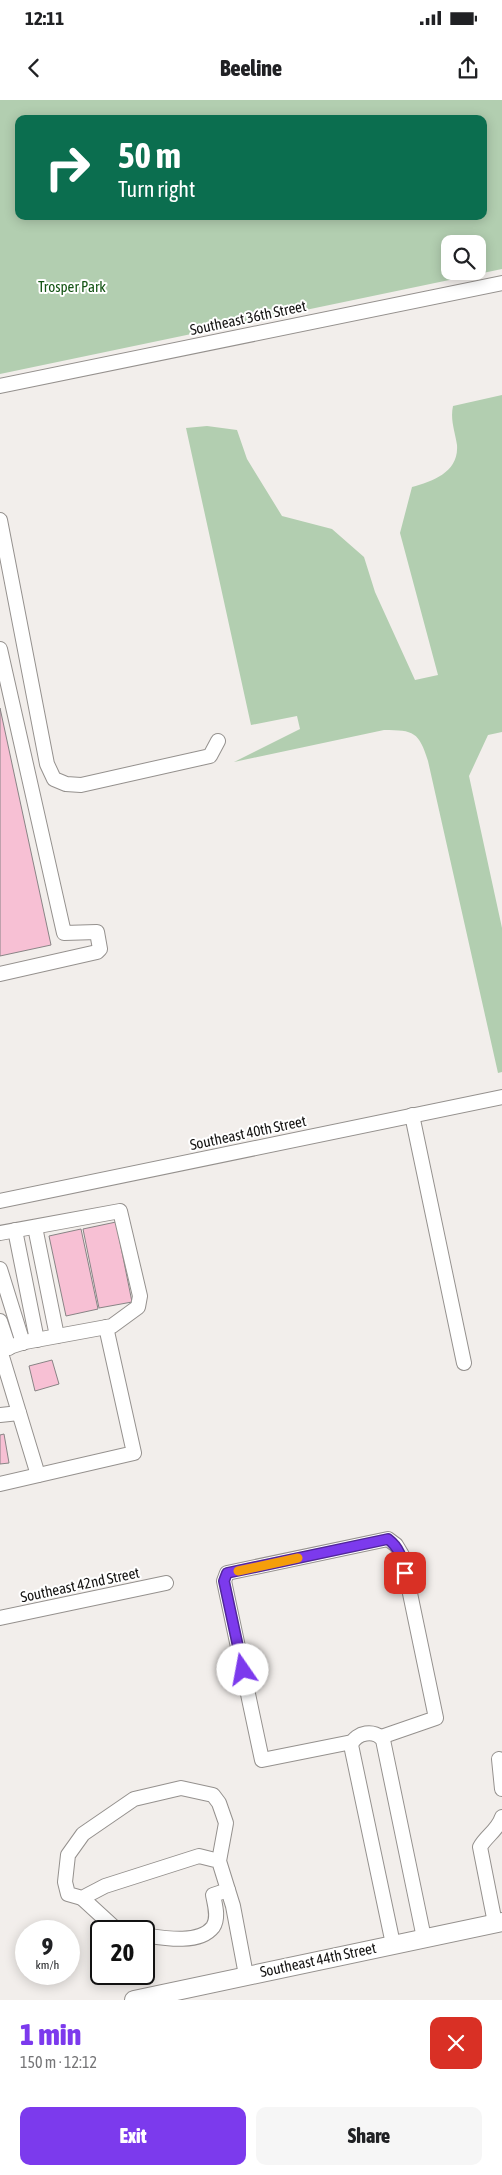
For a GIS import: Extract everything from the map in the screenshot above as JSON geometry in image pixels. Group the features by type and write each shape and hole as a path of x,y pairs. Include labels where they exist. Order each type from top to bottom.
{"main road":[{"name":"Southeast 44th Street","path":"134,2000 498,1922"}],"street":[{"name":"Southeast 36th Street","path":"0,386 502,283"},
{"path":"0,520 47,764 54,779 66,784 81,785 210,756 218,741"},
{"path":"0,649 64,933 67,935 94,931 97,932 100,944 100,949 96,952 0,974"},
{"name":"Southeast 40th Street","path":"0,1201 502,1097"},
{"path":"412,1115 464,1363"},
{"path":"0,1233 120,1211 140,1296 138,1307 112,1326 8,1347"},
{"path":"35,1226 57,1336"},
{"path":"15,1230 37,1340"},
{"path":"0,1269 8,1347 19,1413 38,1475"},
{"path":"0,1321 8,1347"},
{"path":"0,1484 134,1453 106,1327"},
{"path":"0,1416 19,1413"},
{"path":"388,1539 396,1545 402,1555 436,1718 381,1737 373,1733 364,1734 352,1742 262,1760 224,1581 227,1573 388,1539"},
{"name":"Southeast 42nd Street","path":"0,1618 166,1583"},
{"path":"381,1737 424,1938"},
{"path":"352,1742 393,1944"},
{"path":"499,1759 502,1789"},
{"path":"106,1920 82,1898 68,1894 65,1882 68,1855 83,1834 134,1799 181,1788 213,1795 219,1804 226,1822 218,1861 233,1906 246,1975"},
{"path":"498,1922 480,1847 483,1841 496,1830 502,1818"},
{"path":"82,1898 105,1886 199,1856 218,1861"},
{"path":"155,1937 184,1939 201,1935 213,1927 216,1917 213,1895 228,1890"}],"green space":[{"name":"Trosper Park","path":"0,100 502,100 502,269 486,272 486,235 441,235 441,280 449,280 0,374"},
{"path":"502,395 502,732 488,735 469,776 502,928 502,1072 498,1073 428,761 418,738 409,732 384,730 234,762 300,729 297,716 251,725 186,428 207,426 237,430 247,459 282,516 332,529 364,557 375,592 415,680 438,675 400,533 412,487 428,482 443,474 454,462 457,454 457,445 452,421 453,406"}],"building":[{"path":"0,708 51,945 0,956"},
{"path":"116,1222 132,1302 99,1308 83,1229"},
{"path":"81,1229 98,1309 66,1316 49,1236"},
{"path":"52,1360 59,1384 35,1391 29,1366"},
{"path":"4,1434 9,1463 0,1464 0,1435"}],"slow traffic":[{"path":"238,1571 298,1558"}],"route":[{"path":"243,1670 224,1581 227,1573 388,1539 396,1545 402,1555 405,1573"}]}
